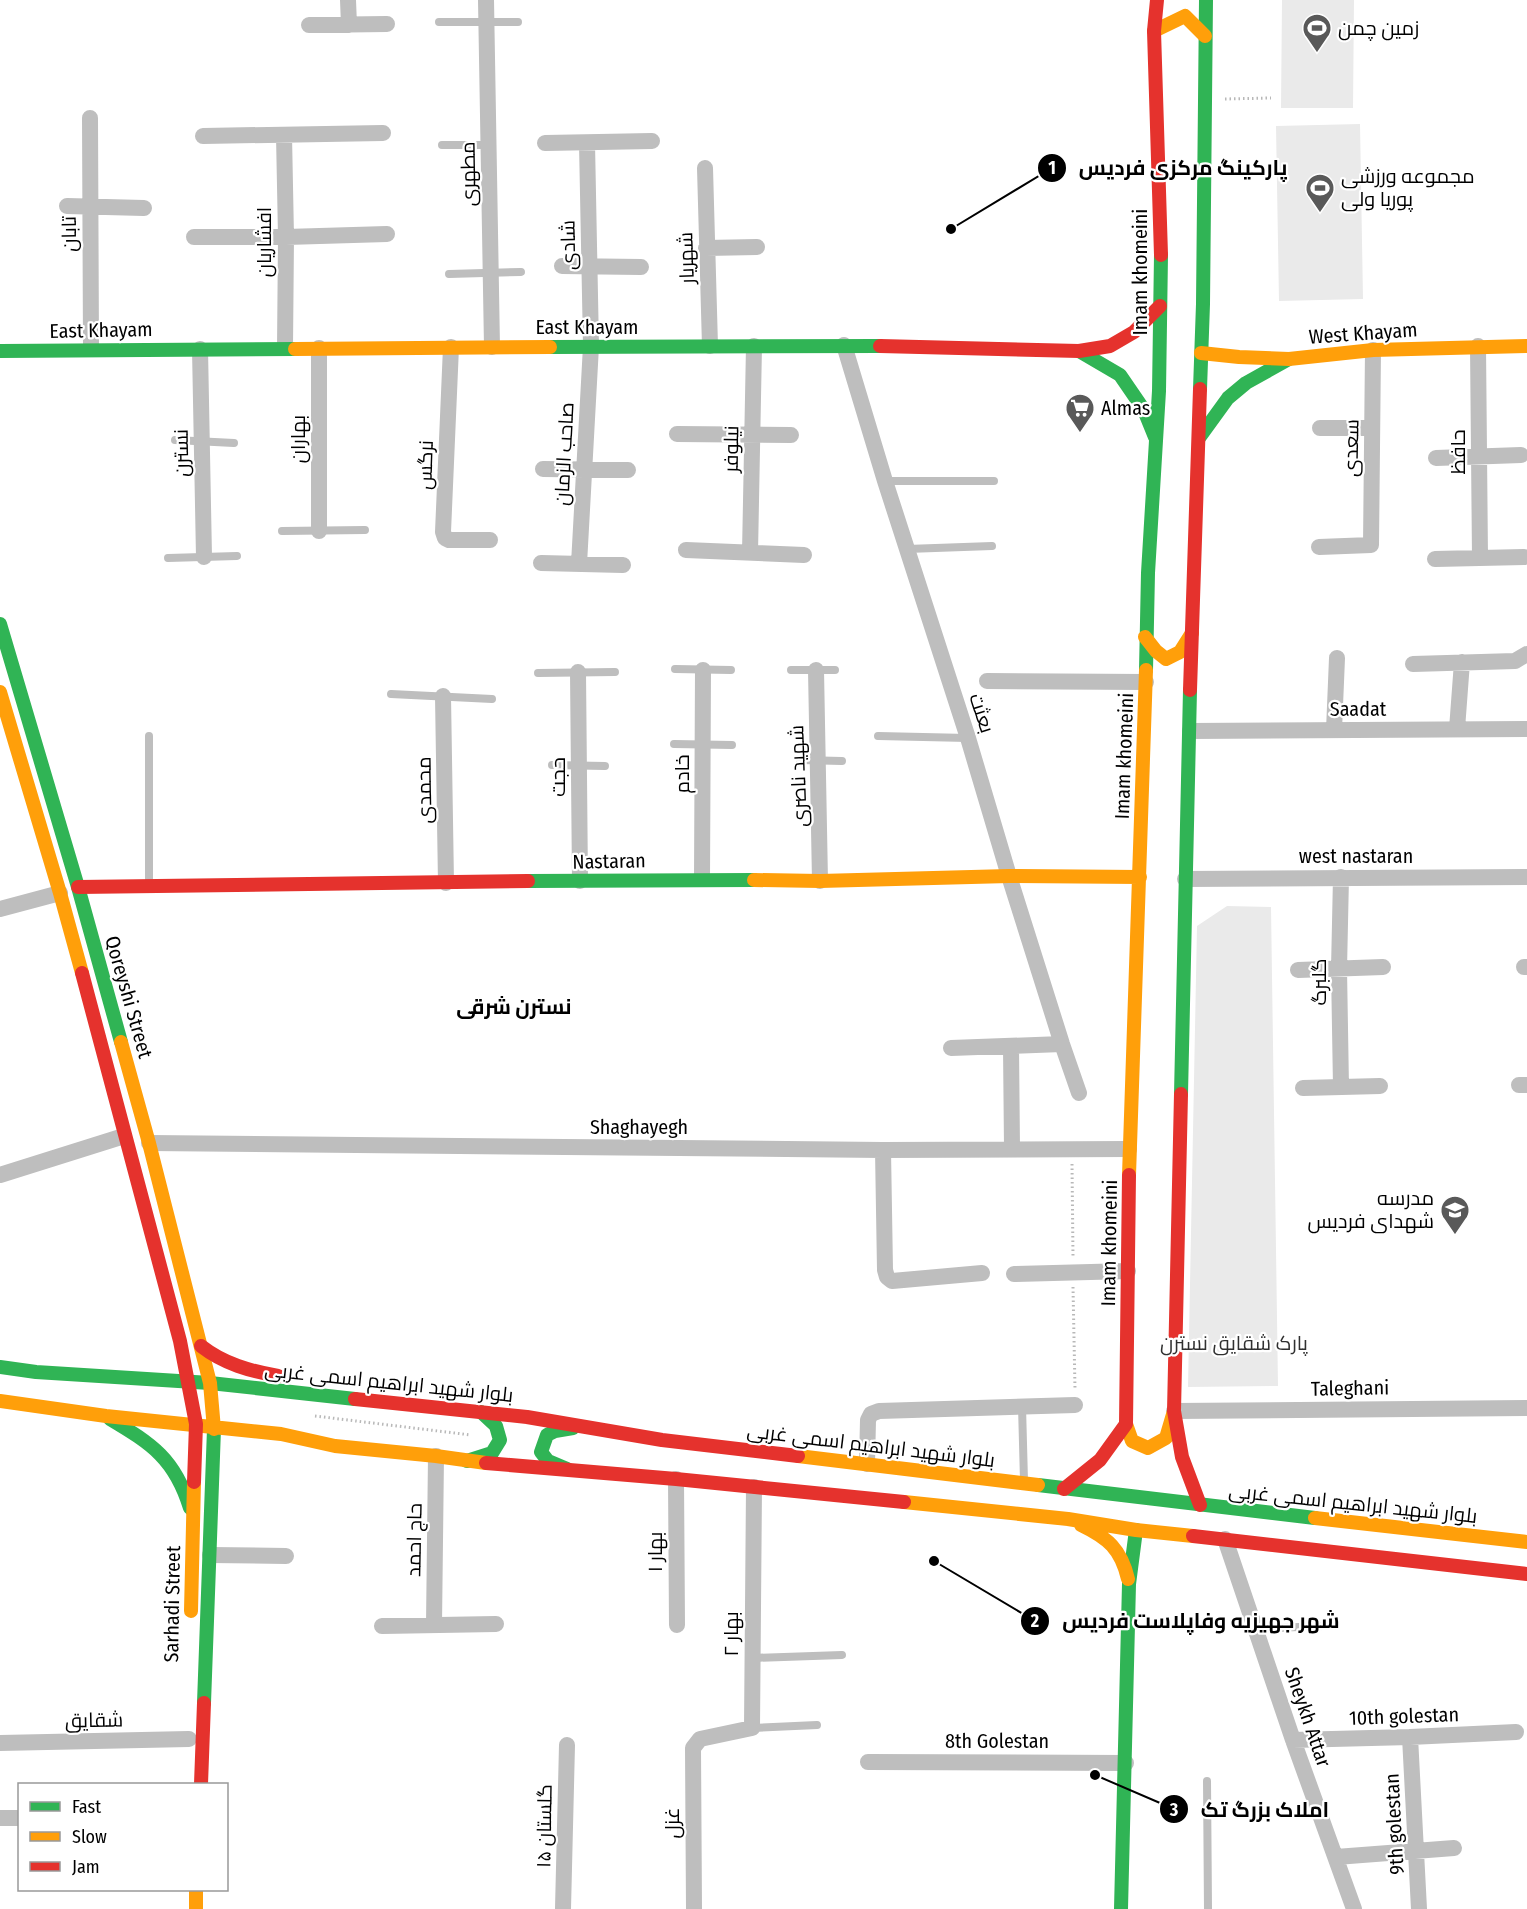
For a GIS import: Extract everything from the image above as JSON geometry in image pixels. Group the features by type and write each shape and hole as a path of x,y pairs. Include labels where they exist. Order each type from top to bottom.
{"main road":[{"name":"Imam khomeini","path":"1126,1424 1129,1149 1140,877 1146,682 1145,637 1159,391 1160,306 1154,31 1157,0"},
{"path":"1200,1505 1182,1457 1174,1411 1185,879 1201,353 1206,0"},
{"path":"1154,31 1185,16 1205,36"},
{"name":"East Khayam","path":"0,351 844,345 1079,351 1110,346 1134,332 1160,306"},
{"name":"West Khayam","path":"1201,353 1289,359 1373,350 1527,346"},
{"path":"1079,351 1120,375 1144,410 1156,441"},
{"path":"1199,438 1228,398 1246,383 1289,359"},
{"name":"Qoreyshi Street","path":"0,624 78,887 149,1143 210,1383"},
{"path":"1145,637 1166,659 1180,652 1192,633"},
{"name":"Qoreyshi Street","path":"0,692 60,893 189,1381"},
{"path":"29,787 47,782"},
{"name":"Nastaran","path":"78,887 1009,876 1140,877"},
{"path":"201,1346 224,1362 247,1370 313,1383 336,1396"},
{"path":"0,1366 36,1372 189,1381"},
{"name":"بلوار شهید ابراهیم اسمی غربی","path":"189,1381 527,1417 662,1440 1527,1542"},
{"name":"Sarhadi Street","path":"189,1381 196,1424 191,1625"},
{"name":"Sarhadi Street","path":"201,1783 214,1426 210,1383"},
{"path":"0,1401 105,1416 281,1434 335,1446 467,1461 572,1472 675,1479 1068,1519 1136,1530 1527,1574"},
{"path":"1126,1424 1132,1440 1148,1448 1166,1438 1174,1411"},
{"path":"467,1461 492,1453 500,1440 496,1426 481,1412"},
{"path":"105,1416 142,1438 172,1466 186,1494 193,1522"},
{"path":"1064,1489 1100,1460 1126,1424"},
{"path":"572,1472 548,1461 542,1452 543,1439 551,1431 579,1427"},
{"path":"1068,1519 1092,1531 1120,1553 1125,1563 1129,1584"},
{"path":"1121,1909 1129,1584 1136,1530"},
{"path":"188,1783 189,1734"},
{"path":"184,1891 184,1909"},
{"path":"196,1891 196,1909"}],"street":[{"path":"348,0 349,25"},
{"name":"مطهری","path":"486,0 492,347"},
{"path":"309,25 387,24"},
{"name":"تابان","path":"90,118 91,349"},
{"path":"203,136 383,133"},
{"name":"افشاریان","path":"284,135 285,348"},
{"path":"545,143 652,141"},
{"name":"شادی","path":"587,143 591,346"},
{"name":"شهریار","path":"705,168 710,346"},
{"path":"67,206 144,208"},
{"path":"194,237 387,234"},
{"path":"706,248 757,247"},
{"path":"562,266 641,267"},
{"name":"بعثت","path":"844,345 885,481 969,738 1009,876 1062,1044 1080,1093"},
{"name":"صاحب الزمان","path":"579,564 591,346"},
{"name":"نیلوفر","path":"750,553 754,346"},
{"name":"حافظ","path":"1478,346 1480,558"},
{"name":"نرگس","path":"451,347 443,531 445,538 449,540 490,540"},
{"name":"بهاران","path":"319,348 319,531"},
{"name":"نسترن","path":"200,349 204,557"},
{"name":"سعدی","path":"1319,547 1371,545 1373,350"},
{"path":"1320,428 1372,428"},
{"path":"677,434 791,435"},
{"path":"1436,458 1521,455"},
{"path":"543,470 628,470"},
{"path":"686,550 804,555"},
{"path":"1435,559 1524,557"},
{"path":"541,563 623,565"},
{"path":"1413,664 1515,661 1527,654"},
{"path":"1334,730 1337,658"},
{"path":"1456,729 1462,662"},
{"name":"خادم","path":"702,879 703,670"},
{"name":"شهید ناصری","path":"816,670 820,880"},
{"name":"حجت","path":"578,672 580,881"},
{"path":"987,681 1146,682"},
{"name":"محمدی","path":"443,696 446,883"},
{"name":"Saadat","path":"1190,731 1527,729"},
{"name":"گلبرگ","path":"1341,877 1339,969 1341,1087"},
{"name":"west nastaran","path":"1185,879 1527,877"},
{"path":"0,909 60,893"},
{"path":"1298,970 1383,967"},
{"path":"951,1048 1062,1044"},
{"path":"1011,1047 1012,1148"},
{"path":"1303,1088 1380,1086"},
{"path":"0,1175 124,1136"},
{"name":"Shaghayegh","path":"149,1143 883,1150 1129,1149"},
{"path":"883,1150 887,1277 892,1281 982,1273"},
{"path":"1014,1274 1128,1271"},
{"path":"867,1464 868,1420 871,1414 1075,1405"},
{"name":"Taleghani","path":"1174,1411 1527,1408"},
{"name":"حاج احمد","path":"434,1625 436,1456"},
{"name":"بهار ۱","path":"675,1479 676,1625"},
{"name":"بهار ۲","path":"752,1728 754,1487"},
{"name":"Sheykh Attar","path":"1225,1539 1293,1740 1354,1909"},
{"path":"210,1555 286,1556"},
{"path":"382,1626 496,1624"},
{"name":"غزل","path":"694,1909 693,1749 700,1739 752,1728"},
{"name":"10th golestan","path":"1293,1740 1516,1732"},
{"name":"شقایق","path":"0,1743 189,1734"},
{"name":"9th golestan","path":"1410,1737 1419,1909"},
{"name":"گلستان ۱۵","path":"563,1909 567,1745"},
{"name":"8th Golestan","path":"868,1762 1126,1763"},
{"path":"0,1818 18,1818"},
{"path":"1336,1857 1454,1848"}],"lane":[{"path":"439,22 518,22"},
{"path":"442,145 489,145"},
{"path":"449,274 522,272"},
{"path":"175,440 234,443"},
{"path":"885,481 994,481"},
{"path":"282,531 364,530"},
{"path":"907,549 992,546"},
{"path":"168,558 237,556"},
{"path":"675,669 731,670"},
{"path":"791,670 835,670"},
{"path":"538,673 615,672"},
{"path":"391,694 492,699"},
{"path":"149,735 149,886"},
{"path":"878,736 969,738"},
{"path":"674,744 732,745"},
{"path":"800,759 842,761"},
{"path":"552,765 605,766"},
{"path":"1022,1406 1024,1484"},
{"path":"1255,1629 1322,1626"},
{"path":"752,1658 842,1655"},
{"path":"752,1728 817,1725"},
{"path":"1207,1781 1208,1909"}],"path":[{"path":"1205,99 1271,98"},
{"path":"307,1415 471,1435"}],"green space":[{"name":"زمین چمن","path":"1282,0 1354,0 1353,108 1281,108"},
{"name":"مجموعه ورزشی پوریا ولی","path":"1360,124 1363,299 1279,301 1276,126"},
{"name":"پارک شقایق نسترن","path":"1227,906 1271,907 1278,1386 1188,1387 1197,926"}],"traffic: fast":[{"path":"1200,389 1206,0"},
{"path":"1146,670 1148,573 1159,391 1161,255"},
{"path":"550,347 880,346"},
{"path":"0,351 295,349"},
{"path":"1079,351 1120,375 1144,410 1155,437"},
{"path":"1199,438 1228,398 1246,383 1289,359"},
{"path":"0,624 121,1042"},
{"path":"1181,1094 1190,690"},
{"path":"528,881 754,880"},
{"path":"0,1367 36,1372 210,1383 355,1399"},
{"path":"467,1461 492,1453 500,1440 496,1426 481,1412"},
{"path":"110,1419 160,1454 177,1477 190,1508"},
{"path":"567,1469 548,1461 541,1452 547,1435 573,1428"},
{"path":"204,1703 214,1429"},
{"path":"1038,1485 1315,1518"},
{"path":"1121,1909 1129,1584 1136,1530"}],"traffic: slow":[{"path":"1154,31 1185,16 1205,36"},
{"path":"1201,353 1289,359 1373,350 1527,346"},
{"path":"295,349 550,347"},
{"path":"1145,637 1166,659 1180,652 1192,633"},
{"path":"1129,1175 1146,670"},
{"path":"0,692 82,973"},
{"path":"754,880 820,881 1009,876 1140,877"},
{"path":"121,1042 210,1383 214,1429"},
{"path":"0,1401 106,1416 281,1434 335,1446 486,1463"},
{"path":"1126,1424 1132,1441 1148,1448 1166,1438 1174,1411"},
{"path":"798,1456 1038,1485"},
{"path":"191,1611 194,1482"},
{"path":"904,1502 1068,1519 1193,1536"},
{"path":"1315,1518 1527,1542"},
{"path":"1081,1525 1099,1535 1112,1546 1122,1560 1128,1579"},
{"path":"196,1891 196,1909"}],"traffic: jam":[{"path":"1157,0 1154,31 1161,255"},
{"path":"880,346 1079,351 1110,346 1134,332 1160,306"},
{"path":"1190,690 1200,389"},
{"path":"78,887 528,881"},
{"path":"82,973 180,1341 196,1424 194,1482"},
{"path":"1181,1094 1174,1411 1182,1457 1200,1505"},
{"path":"1064,1489 1100,1460 1126,1424 1129,1175"},
{"path":"201,1346 219,1358 238,1366 278,1376"},
{"path":"355,1399 527,1417 662,1440 798,1456"},
{"path":"486,1463 904,1502"},
{"path":"1193,1536 1527,1574"},
{"path":"201,1783 204,1703"}],"place":[{"name":"زمین چمن","path":"1317,54"},
{"name":"مجموعه ورزشی پوریا ولی","path":"1320,214"},
{"name":"پارکینگ مرکزی فردیس","path":"951,229"},
{"name":"Almas","path":"1080,434"},
{"name":"مدرسه شهدای فردیس","path":"1455,1236"},
{"name":"شهر جهیزیه وفاپلاست فردیس","path":"934,1561"},
{"name":"املاک بزرگ تک","path":"1095,1775"}],"district":[{"name":"نسترن شرقی","path":"514,1007"}]}
